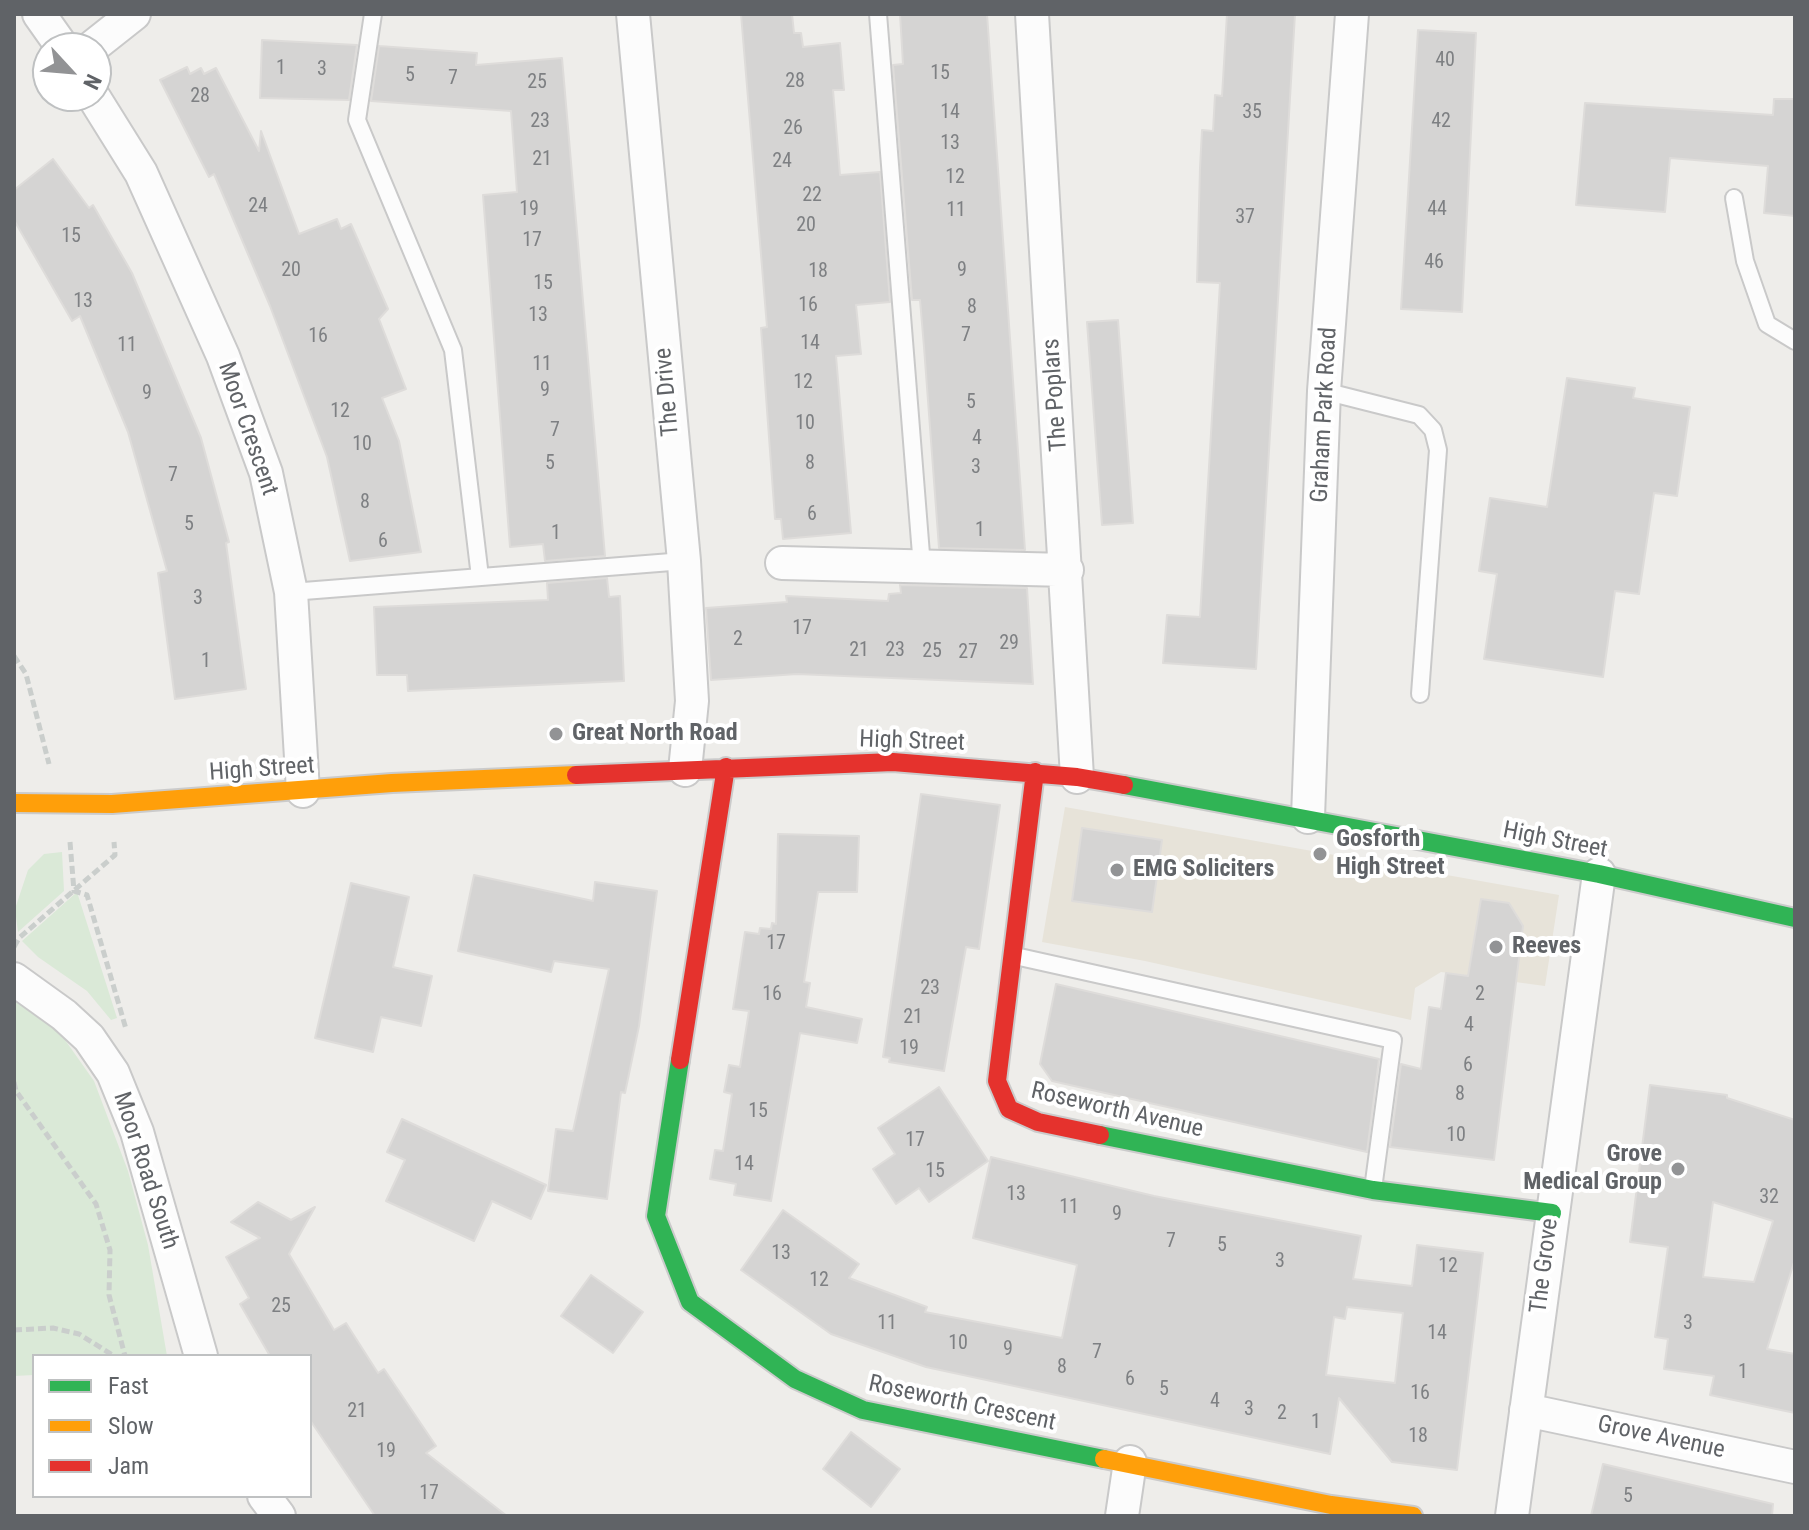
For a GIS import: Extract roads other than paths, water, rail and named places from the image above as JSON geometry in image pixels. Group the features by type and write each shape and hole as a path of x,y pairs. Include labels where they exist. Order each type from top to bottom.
{"street":[{"path":"39,14 52,32"},
{"path":"111,32 134,14"},
{"name":"The Drive","path":"633,14 684,561 692,701 685,770"},
{"name":"The Poplars","path":"1032,14 1077,777"},
{"name":"Graham Park Road","path":"1308,817 1324,391 1352,14"},
{"name":"Moor Crescent","path":"103,112 141,173 223,356 266,473 291,592 303,791"},
{"path":"782,563 1067,570"},
{"name":"High Street","path":"14,803 112,804 392,783 893,762 1077,777 1308,817 1599,874 1795,918"},
{"name":"Roseworth Crescent","path":"726,767 656,1216 690,1302 795,1379 863,1410 1331,1505 1413,1516"},
{"name":"Roseworth Avenue","path":"1035,772 997,1081 1009,1109 1038,1122 1373,1190 1552,1213"},
{"name":"The Grove","path":"1512,1516 1599,874"},
{"name":"Moor Road South","path":"14,979 64,1015 89,1038 105,1061 137,1132 200,1354"},
{"name":"Grove Avenue","path":"1526,1410 1795,1467"},
{"path":"1122,1516 1130,1462"},
{"path":"266,1498 279,1516"}],"lane":[{"path":"373,14 357,120 453,350 480,577"},
{"path":"878,14 922,567"},
{"path":"1734,198 1745,261 1767,324 1795,341"},
{"path":"1324,391 1419,415 1433,430 1438,450 1420,694"},
{"path":"291,592 684,561"},
{"path":"1014,956 1393,1040 1373,1190"}],"place":[{"name":"Great North Road","path":"556,734"},
{"name":"Gosforth High Street","path":"1320,854"},
{"name":"EMG Soliciters","path":"1117,870"},
{"name":"Reeves","path":"1496,947"},
{"name":"Grove Medical Group","path":"1678,1169"}]}
